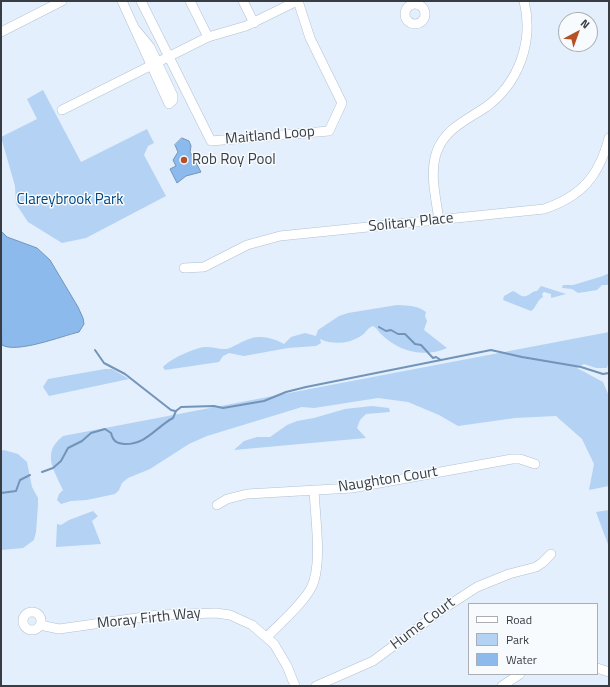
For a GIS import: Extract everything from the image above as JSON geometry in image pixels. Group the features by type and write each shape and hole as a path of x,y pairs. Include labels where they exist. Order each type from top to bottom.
{"street":[{"path":"1,32 62,1"},
{"path":"122,1 153,64"},
{"path":"140,1 168,57"},
{"path":"190,1 208,37"},
{"path":"243,1 254,23"},
{"name":"Maitland Loop","path":"62,110 153,64 208,37 254,23 298,1 310,38 342,103 329,131 211,141 168,57"},
{"path":"439,220 433,176 436,152 445,136 454,127 487,106 498,96 519,67 526,44 527,20 524,1"},
{"name":"Solitary Place","path":"184,268 204,266 244,246 270,238 534,211 556,204 576,193 593,175 605,154 609,138"},
{"name":"Naughton Court","path":"217,504 227,498 247,494 352,488 378,485 512,459 520,459 535,464"},
{"path":"267,637 307,594 315,578 317,561 314,490"},
{"name":"Hume Court","path":"316,686 373,661 446,607 477,587 509,574 536,567 551,554"},
{"name":"Moray Firth Way","path":"40,625 59,629 158,615 230,614 241,619 267,637 279,651 295,686"},
{"path":"598,668 609,672"},
{"path":"502,686 518,675"}],"green space":[{"name":"Clareybrook Park","path":"43,90 81,162 147,129 154,143 148,146 144,155 166,196 86,238 62,243 28,222 16,204 15,186 1,137 37,119 27,99"},
{"path":"609,274 609,285 602,285 597,290 578,293 572,289 562,288 563,285 573,285"},
{"path":"541,286 566,294 551,298 551,294 544,292 542,294 543,297 531,311 503,300 504,296 513,291 522,296 526,296 537,291"},
{"path":"397,305 416,307 426,312 425,316 427,321 424,330 447,348 430,353 412,352 388,340 373,326 356,339 346,342 335,343 320,339 321,343 316,346 288,348 244,356 229,353 223,356 219,362 165,370 163,367 176,357 200,348 208,347 226,349 257,337 270,338 284,344 291,337 305,333 316,336 318,330 339,316 348,313"},
{"path":"609,332 609,361 607,368 596,368 584,364 577,368 603,382 609,396 609,486 589,490 594,464 582,439 556,416 515,418 458,426 439,415 408,402 378,398 314,408 302,407 207,436 189,444 150,469 128,478 122,483 119,490 115,494 61,504 57,500 59,494 63,490 53,469 51,455 52,449 56,442 63,436"},
{"path":"112,369 129,379 49,396 43,387 48,379"},
{"path":"372,406 389,408 390,412 366,414 360,420 357,428 366,438 234,450 244,441 257,437 270,437 287,425 297,421 314,418 345,409"},
{"path":"4,450 18,454 27,462 32,487 38,498 38,505 34,540 23,548 1,550 1,451"},
{"path":"609,510 609,547 596,512"},
{"path":"93,511 98,516 92,521 101,544 56,547 57,524 61,525 69,520"}],"water":[{"name":"Rob Roy Pool","path":"182,138 189,141 191,146 190,152 201,172 186,176 177,183 170,169 176,166 173,160 178,152 175,145"},
{"path":"1,231 7,237 37,248 50,260 83,318 84,324 79,332 28,346 9,347 2,345"}],"waterway":[{"path":"379,327 386,331 391,330 398,334 405,334 415,344 421,345 433,358 436,357 441,360"},
{"path":"95,350 104,363 125,374 171,410 175,411"},
{"path":"42,472 53,468 61,461 68,448 82,441 91,433 105,429 111,433 114,440 119,443 132,444 139,442 173,418 176,411 181,407 214,406 223,408 264,401 286,392 306,387 491,350 581,367 603,374 609,373"},
{"path":"1,493 16,491 20,480 30,475"}],"place":[{"name":"Rob Roy Pool","path":"184,160"}]}
